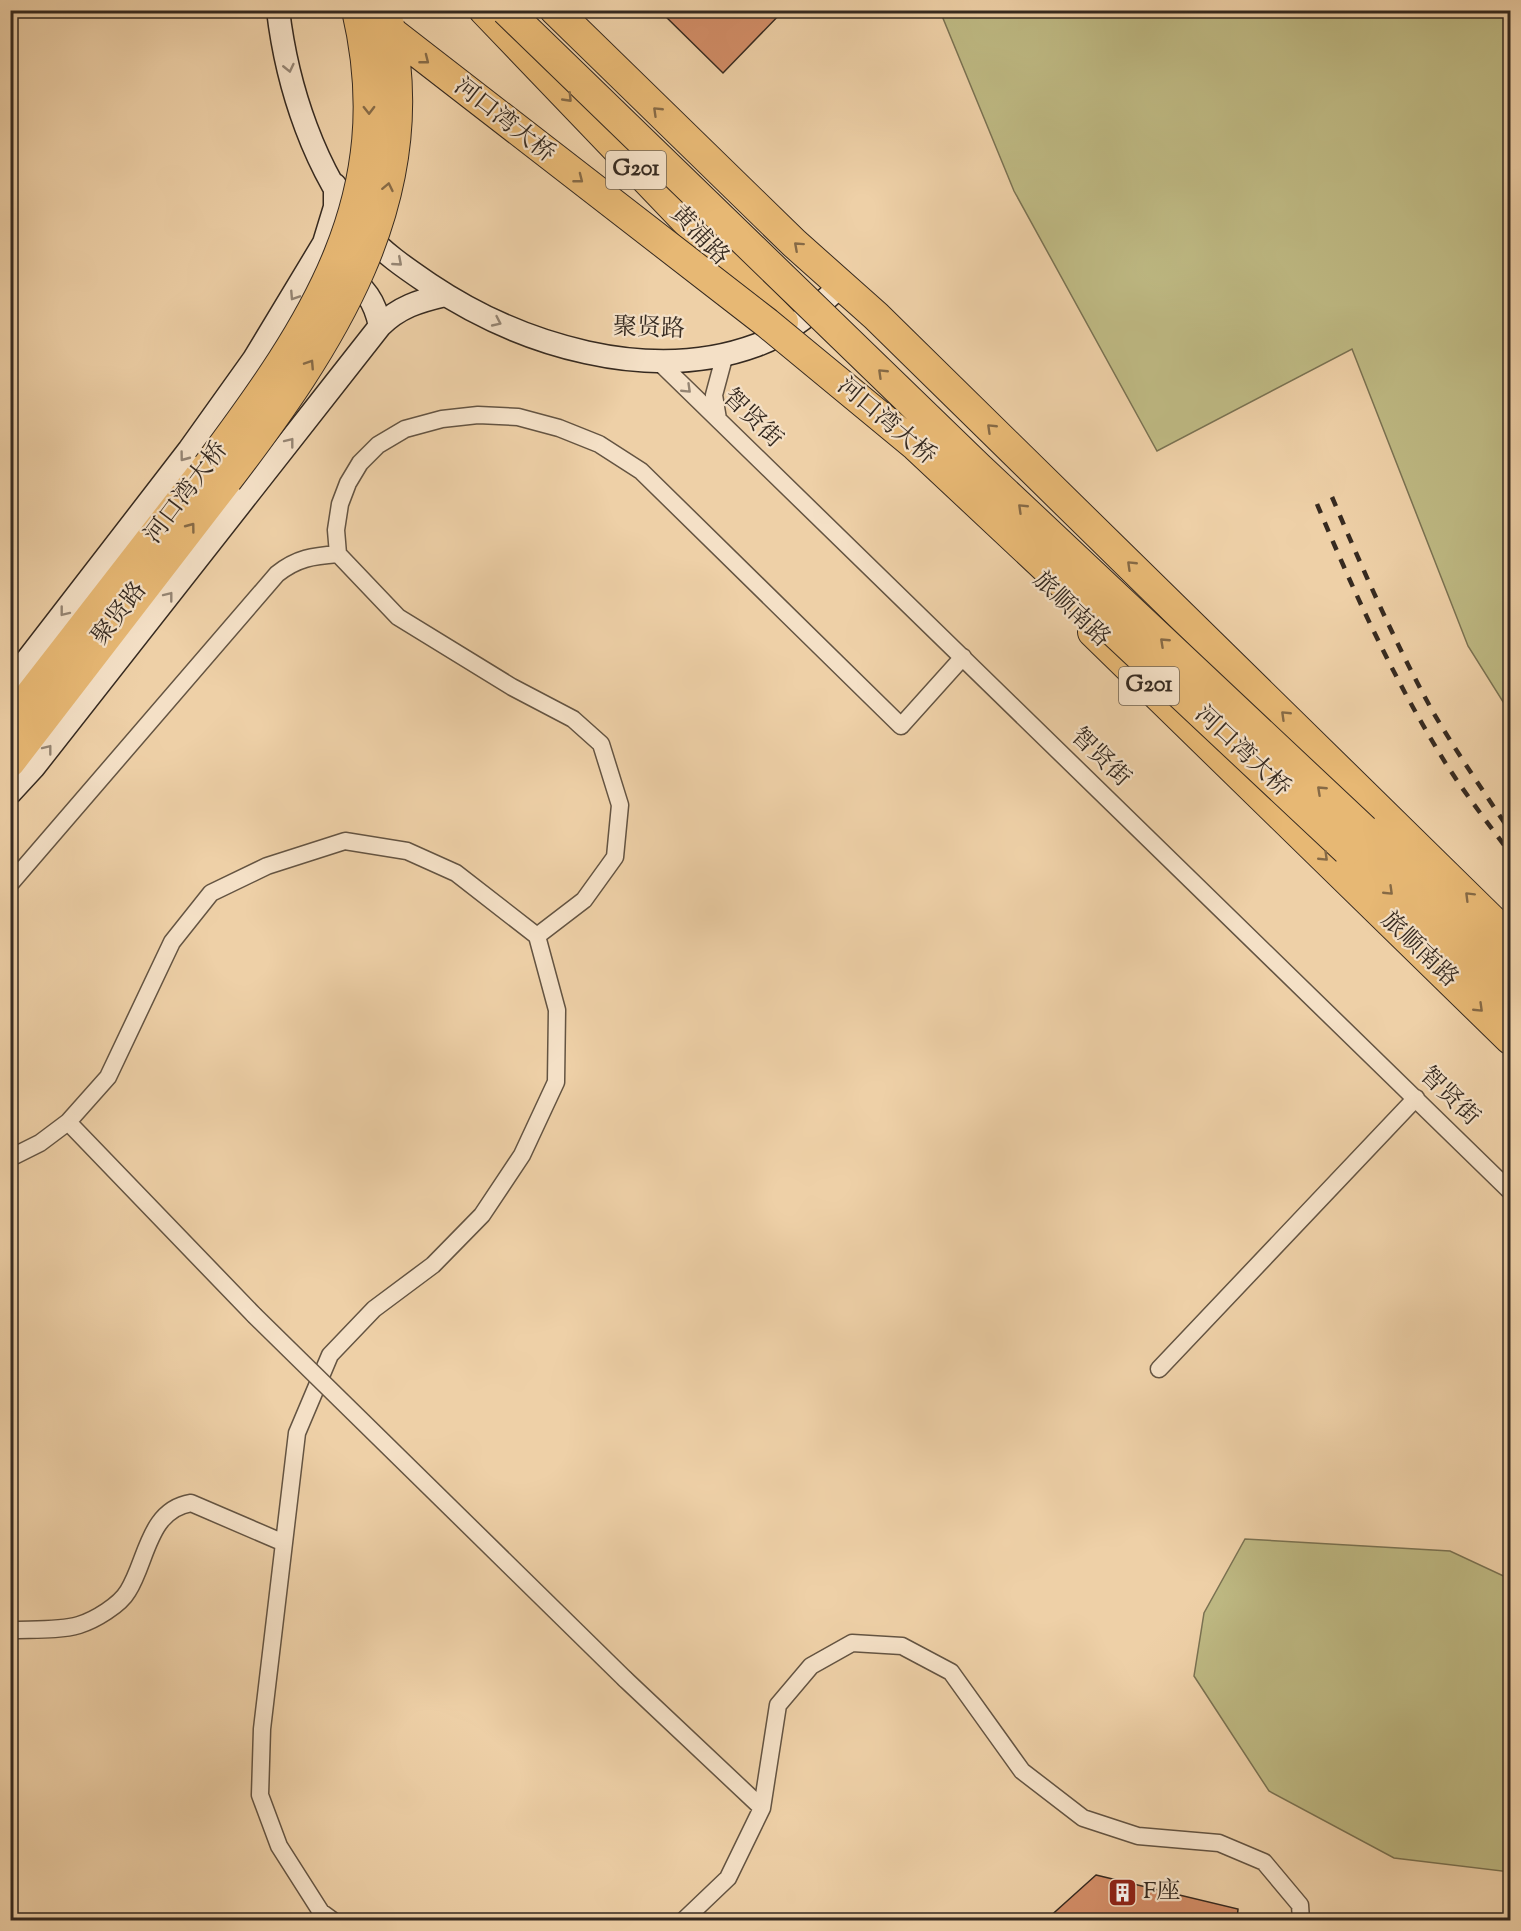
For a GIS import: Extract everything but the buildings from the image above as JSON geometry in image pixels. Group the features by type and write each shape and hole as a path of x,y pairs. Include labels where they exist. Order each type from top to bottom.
{"highway":[{"name":"河口湾大桥","path":"217,473 265,388 301,333 337,261 352,224 368,151 370,118 365,43 357,10"},
{"name":"河口湾大桥","path":"363,10 767,323 916,446 1355,840"},
{"name":"河口湾大桥","path":"70,666 217,473 282,406 323,344 343,308 371,245 389,180 397,110 392,41 386,10"},
{"name":"黄浦路","path":"484,10 790,329"},
{"name":"河口湾大桥","path":"506,10 987,475 1355,840"},
{"name":"G201","path":"555,10 794,243 841,285 1510,938"},
{"name":"旅顺南路","path":"790,329 1033,572 1510,1039"},
{"path":"10,721 70,666"},
{"path":"10,762 70,666"},
{"path":"1355,840 1510,973"},
{"path":"1355,840 1510,1007"}],"main road":[{"name":"聚贤路","path":"278,10 290,75 301,111 315,147 348,210 367,234 404,267 446,295 526,335 569,349 614,357 657,360 725,354 758,345 790,329 818,308 841,285"},
{"name":"聚贤路","path":"10,682 189,450 254,359 314,265 331,224 335,185"},
{"path":"314,265 337,270 360,286 376,308 380,326"},
{"name":"聚贤路","path":"10,793 49,748 380,326 393,313 413,303 446,295"}],"street":[{"path":"718,419 714,395 725,354"},
{"name":"智贤街","path":"657,360 1510,1191"},
{"path":"537,936 584,900 615,856 620,805 601,744 573,719 512,687 398,617 338,554 336,530 340,504 348,483 360,463 378,445 405,429 442,419 478,415 518,417 559,428 599,444 641,471 901,726 963,657"},
{"path":"10,884 277,574 290,564 306,557 338,554"},
{"path":"10,1158 40,1143 68,1122 108,1077 172,942 211,893 267,866 345,841 407,851 456,873 537,936 557,1010 556,1082 522,1155 482,1215 433,1265 374,1309 330,1355 297,1433 262,1729 260,1795 279,1846 320,1918"},
{"path":"1159,1369 1416,1098"},
{"path":"68,1122 254,1315 625,1679 762,1808"},
{"path":"10,1630 79,1625 104,1612 128,1592 144,1550 162,1519 176,1505 191,1503 284,1543"},
{"path":"684,1920 728,1878 762,1808 778,1705 811,1666 852,1643 902,1646 951,1672 1022,1771 1083,1818 1138,1836 1219,1843 1264,1862 1300,1905 1301,1920"}],"shaded area":[{"path":"940,11 1510,11 1510,713 1468,646 1352,349 1157,451 1014,191"},
{"path":"1245,1539 1450,1551 1510,1579 1510,1872 1394,1858 1269,1791 1194,1676 1204,1613"}],"railway":[{"path":"1332,497 1380,606 1419,686 1433,712 1510,831"},
{"path":"1317,504 1372,629 1403,690 1454,776 1510,853"}],"place":[{"name":"F座","path":"1122,1892"}]}
